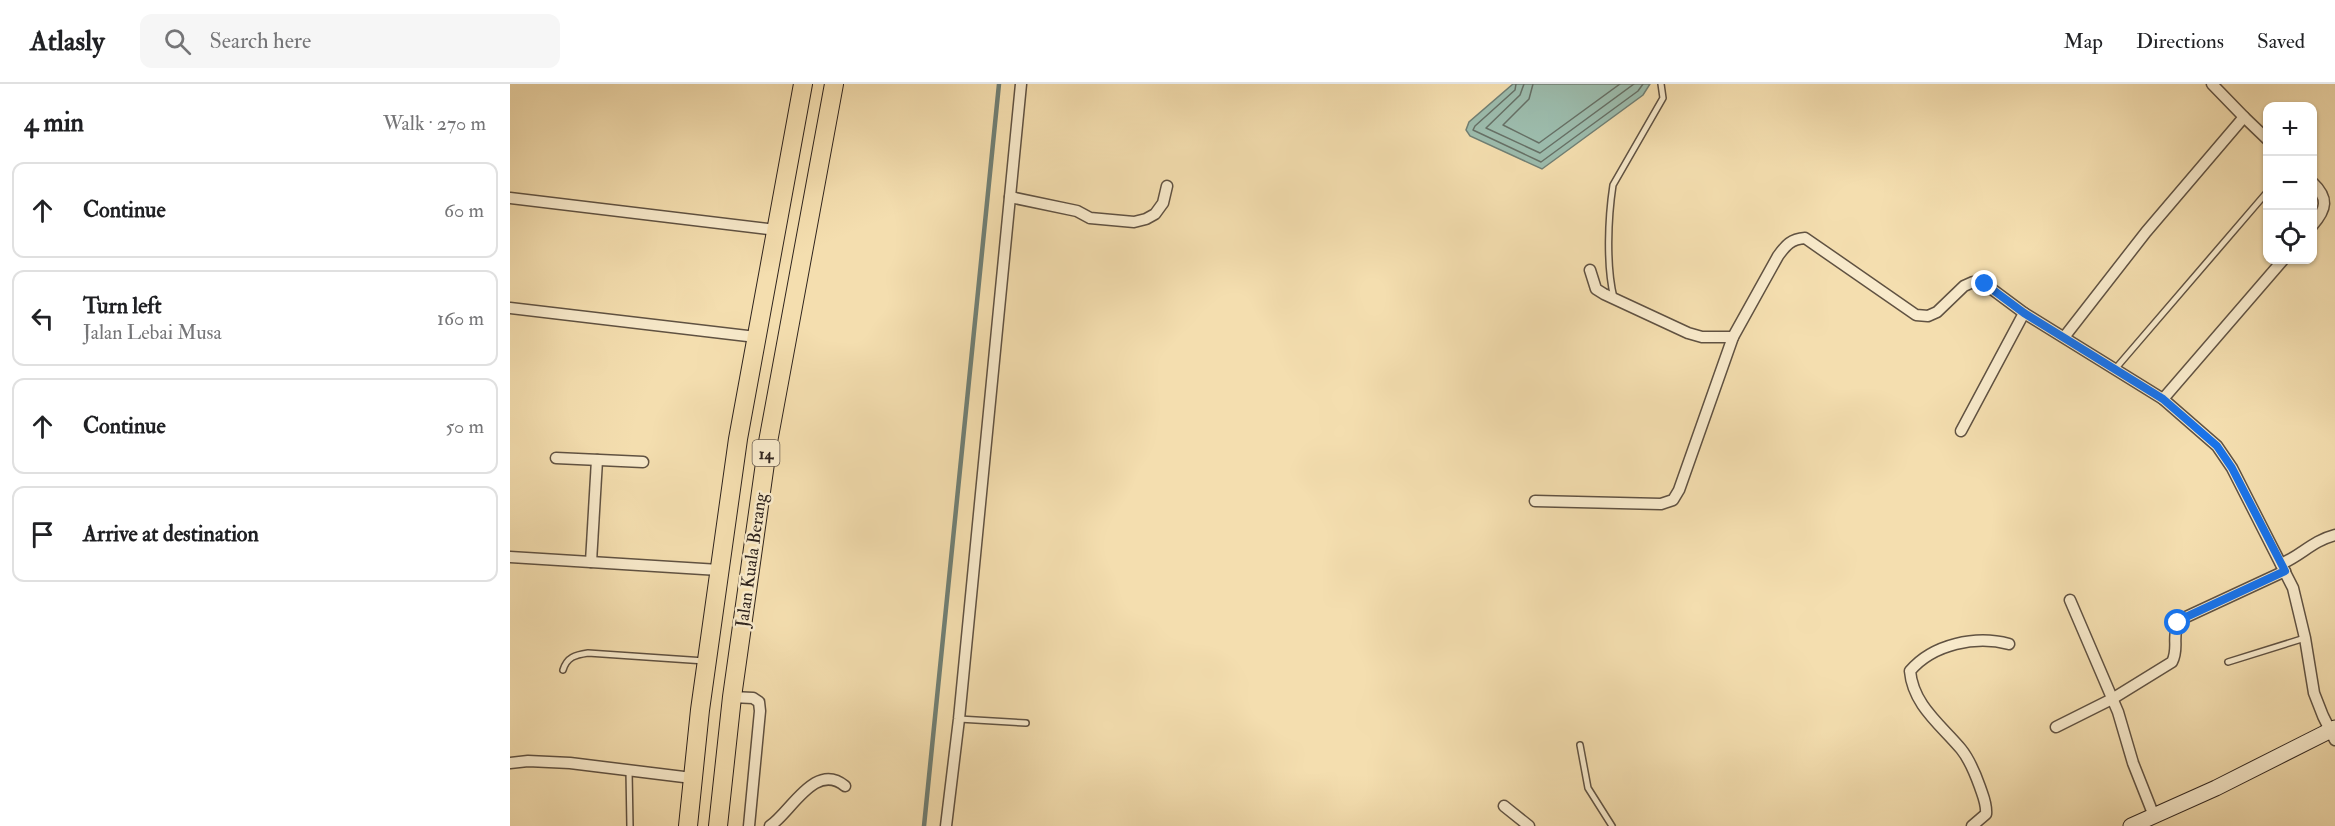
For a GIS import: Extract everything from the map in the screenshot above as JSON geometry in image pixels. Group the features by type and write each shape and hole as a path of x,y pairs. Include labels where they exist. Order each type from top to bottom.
{"highway":[{"name":"Jalan Kuala Berang","path":"688,826 718,570 738,439 803,84"},
{"name":"Jalan Kuala Berang","path":"723,826 732,697 768,442 834,84"}],"main road":[{"path":"2131,826 2333,733"}],"street":[{"path":"946,826 959,719 1021,84"},
{"path":"2212,84 2263,135"},
{"path":"2065,336 2146,232 2244,117"},
{"path":"1010,197 1077,211 1096,219 1134,222 1155,214 1163,203 1167,186"},
{"path":"2317,186 2322,191 2325,200 2321,216 2317,221"},
{"path":"510,198 776,230"},
{"path":"1535,501 1661,504 1673,500 1680,490 1733,337 1778,256 1786,244 1796,238 1805,238 1916,315 1928,316 1937,312 1964,286 1973,282 1985,284 2024,313 2065,336 2163,399 2217,446 2232,468 2283,567 2299,608 2314,693 2333,733"},
{"path":"2163,399 2280,264"},
{"path":"1590,270 1596,289 1615,299 1688,333 1702,337 1733,337"},
{"path":"510,308 756,337"},
{"path":"1961,431 2024,313"},
{"path":"556,458 643,462"},
{"path":"591,562 597,460"},
{"path":"2056,727 2112,699 2172,662 2175,655 2175,630 2178,623 2186,617 2283,567 2307,546 2335,535"},
{"path":"510,557 718,570"},
{"path":"2070,600 2112,699 2133,763 2154,816"},
{"path":"1972,826 1986,814 1987,807 1973,767 1962,750 1923,707 1911,683 1910,671 1928,656 1963,642 1994,640 2009,644"},
{"path":"732,697 753,698 759,702 749,826"},
{"path":"510,763 528,761 570,763 692,778"},
{"path":"770,826 778,821 804,791 815,783 828,778 838,780 845,786"},
{"path":"1504,806 1529,826"}],"lane":[{"path":"1615,299 1610,273 1611,201 1614,185 1663,98 1661,84"},
{"path":"2116,368 2263,197"},
{"path":"2228,662 2306,638"},
{"path":"563,670 566,661 574,656 588,653 707,661"},
{"path":"959,719 1026,723"},
{"path":"1580,745 1588,788 1611,826"},
{"path":"628,770 630,826"}],"water":[{"path":"1513,84 1650,84 1643,95 1542,169 1470,136 1466,130 1469,122"}],"waterway":[{"path":"924,826 999,84"}],"route":[{"path":"1985,284 2024,313 2065,336 2163,399 2217,446 2232,468 2285,571 2186,617 2178,623"}]}
